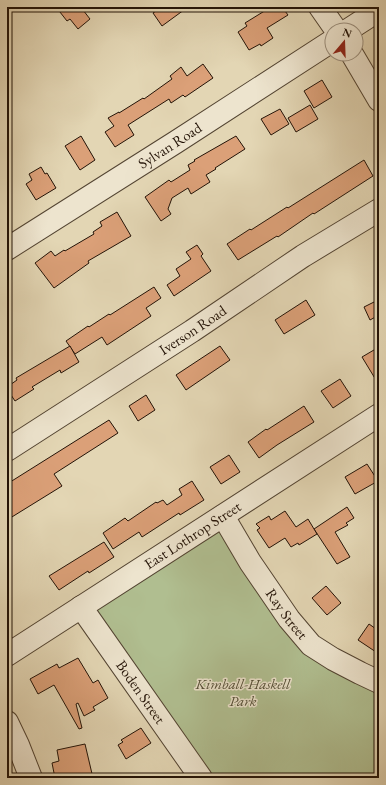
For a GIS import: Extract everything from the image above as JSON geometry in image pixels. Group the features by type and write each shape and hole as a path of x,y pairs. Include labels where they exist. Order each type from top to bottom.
{"street":[{"path":"320,7 330,22"},
{"path":"360,22 379,10"},
{"name":"Sylvan Road","path":"7,249 176,142 324,45"},
{"path":"357,62 379,100"},
{"name":"Iverson Road","path":"7,450 192,331 303,256 379,210"},
{"name":"East Lothrop Street","path":"7,654 379,415"},
{"name":"Ray Street","path":"223,516 250,562 289,619 311,645 333,659 379,682"},
{"name":"Boden Street","path":"82,606 201,778"},
{"path":"7,722 30,778"}],"green space":[{"name":"Kimball-Haskell Park","path":"223,516 289,619 379,679 379,778 201,778 83,615"}],"building":[{"path":"56,7 86,7 83,10 90,19 78,29 70,19 67,21"},
{"path":"162,7 188,7 162,26 153,13"},
{"path":"271,7 282,7 288,15 267,28 273,38 261,46 260,44 249,50 238,32 247,26 245,23"},
{"path":"203,64 213,78 185,97 183,95 171,103 169,99 128,125 134,135 115,147 105,132 114,126 108,118 143,98 144,99 172,79 170,76 181,67 187,76"},
{"path":"322,80 332,97 314,108 304,91"},
{"path":"310,105 318,119 296,132 288,118"},
{"path":"280,109 289,124 271,135 261,119"},
{"path":"81,136 95,160 80,170 65,146"},
{"path":"236,136 245,149 206,175 210,182 191,194 188,188 172,198 168,209 171,214 161,221 145,197 169,180 171,182 190,170 188,165 195,161 194,160"},
{"path":"364,160 373,176 314,214 313,213 278,237 277,236 238,260 227,244"},
{"path":"41,167 45,174 47,173 56,188 36,200 26,184 32,180 29,174"},
{"path":"117,212 131,236 88,261 89,263 54,288 35,263 51,251 55,256 94,234 93,232 102,226 100,222"},
{"path":"197,245 203,254 201,256 211,271 174,296 167,285 180,276 176,269 191,259 186,252"},
{"path":"154,287 161,298 146,308 151,316 107,345 102,337 75,354 66,341 88,326 89,327 109,314 110,315"},
{"path":"306,300 315,315 284,334 275,320"},
{"path":"374,302 379,315 370,320 364,307"},
{"path":"70,346 79,362 61,373 60,370 32,387 34,389 15,401 7,387 17,380 16,378"},
{"path":"220,346 230,360 186,390 176,375"},
{"path":"379,347 379,385 362,357"},
{"path":"340,379 351,396 333,408 321,391"},
{"path":"146,395 155,410 138,421 129,406"},
{"path":"304,406 314,422 259,458 248,442 266,429 267,430"},
{"path":"109,420 118,433 54,474 62,486 7,520 7,484"},
{"path":"229,455 240,472 221,484 210,467"},
{"path":"367,464 378,481 355,494 345,477"},
{"path":"192,481 204,500 180,515 179,513 142,537 139,532 113,549 103,533 125,518 128,521 156,502 157,503 163,500 167,505 182,495 179,489"},
{"path":"347,507 354,518 346,523 348,525 335,532 350,557 337,564 314,529"},
{"path":"285,511 296,527 308,519 317,534 299,545 298,543 291,547 285,538 269,548 257,530 260,528 256,524 269,516 271,520"},
{"path":"104,542 114,557 89,573 88,571 59,590 49,576"},
{"path":"326,586 341,603 327,615 312,598"},
{"path":"369,624 379,631 379,654 358,640"},
{"path":"78,658 93,683 98,680 108,698 93,707 95,710 84,716 78,703 76,704 82,728 79,729 54,685 38,694 30,679 57,664 59,668"},
{"path":"141,728 151,743 126,759 118,745 123,742 121,740"},
{"path":"85,744 93,778 55,778 52,763 59,761 57,750"}]}
